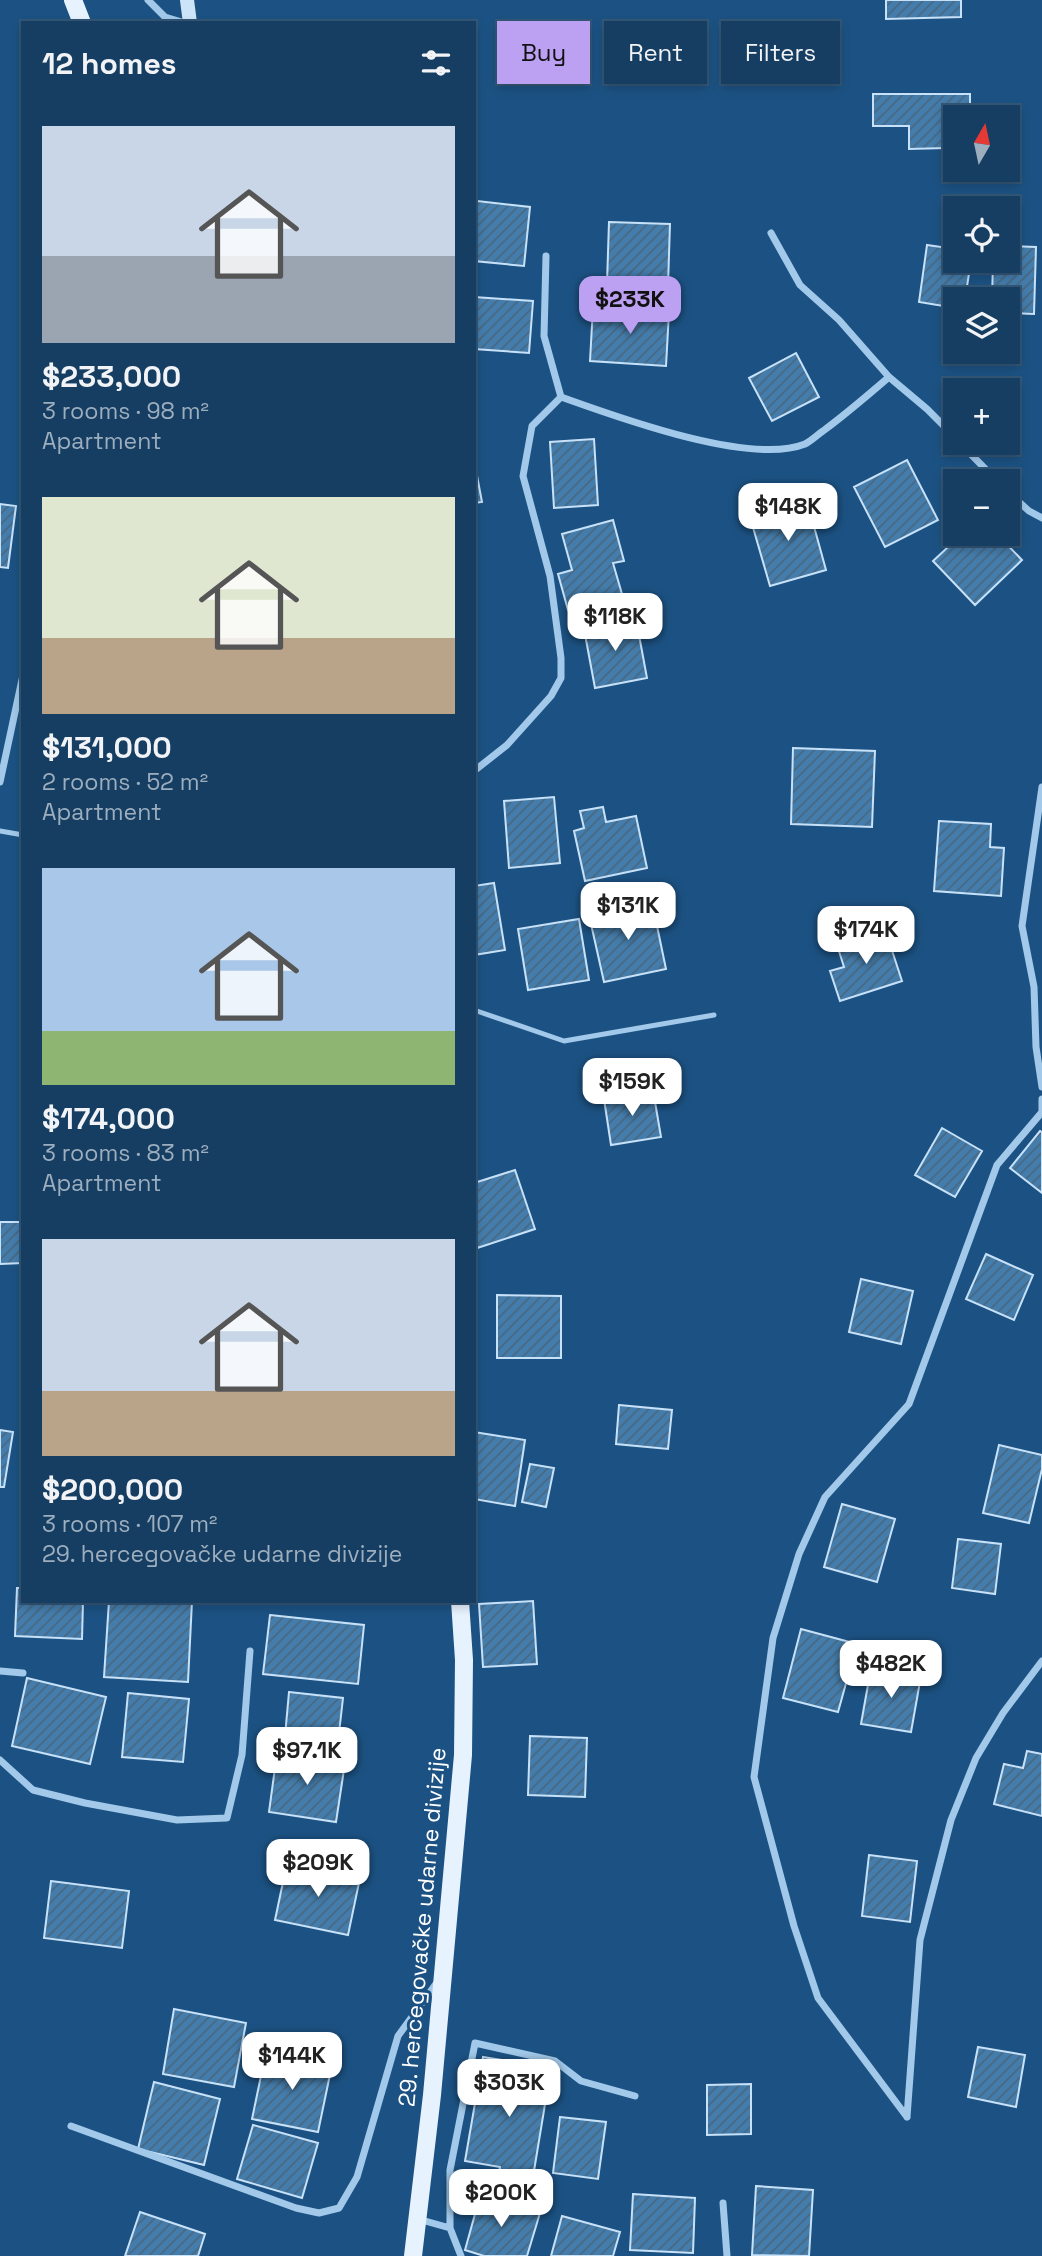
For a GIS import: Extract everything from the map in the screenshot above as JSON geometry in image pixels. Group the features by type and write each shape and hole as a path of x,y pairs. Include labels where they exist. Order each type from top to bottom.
{"main road":[{"path":"73,0 81,21"},
{"name":"29. hercegovačke udarne divizije","path":"413,2256 444,1972 463,1755 464,1660 460,1603"}],"street":[{"path":"148,0 165,17 180,21"},
{"path":"187,0 187,21"},
{"path":"771,233 800,285 839,320 889,377 943,425"},
{"path":"546,257 544,335 561,397"},
{"path":"561,397 628,421 693,438 764,451 806,444 855,408 889,377"},
{"path":"476,769 507,745 551,696 561,678 562,659 550,576 523,476 533,426 561,397"},
{"path":"972,455 985,469"},
{"path":"1020,503 1042,518"},
{"path":"0,782 21,684"},
{"path":"1042,787 1022,926 1034,987 1036,1047 1042,1087"},
{"path":"1042,1099 1042,1112 997,1165 909,1404 825,1497 799,1554 773,1638 754,1777 794,1926 818,1998 907,2117 920,1940 951,1821 976,1758 1003,1713 1042,1661"},
{"path":"0,1760 33,1790 85,1803 177,1820 227,1818 242,1755 250,1651"},
{"path":"0,1671 23,1673"},
{"path":"71,2126 296,2208 319,2213 339,2208 357,2177 398,2036 444,1972"},
{"path":"461,2256 450,2228 450,2170 475,2043 555,2061 581,2081 635,2096"},
{"path":"723,2203 727,2256"},
{"path":"418,2219 450,2228"}],"lane":[{"path":"0,831 21,835"},
{"path":"476,1011 564,1041 714,1015"}],"building":[{"path":"886,0 961,0 961,17 886,19"},
{"path":"873,94 970,94 970,105 943,105 943,148 909,149 909,126 873,126"},
{"path":"477,201 530,207 524,266 476,261"},
{"path":"609,222 670,224 668,285 607,283"},
{"path":"927,245 943,247 943,273 969,273 967,287 943,287 943,306 919,302"},
{"path":"1020,246 1036,247 1034,314 1020,313 1020,287 992,287 993,273 1020,273"},
{"path":"476,297 533,301 529,353 476,349"},
{"path":"593,307 669,312 666,366 590,361"},
{"path":"796,353 819,397 772,421 749,378"},
{"path":"594,439 598,505 554,508 550,442"},
{"path":"907,460 938,520 885,547 854,487"},
{"path":"476,470 482,502 476,503"},
{"path":"807,501 826,570 770,586 750,517"},
{"path":"0,504 16,506 8,568 0,567"},
{"path":"613,520 624,561 613,563 622,594 568,610 558,574 572,570 562,534"},
{"path":"949,546 1009,546 1022,560 975,605 933,561"},
{"path":"636,619 647,678 595,688 584,629"},
{"path":"793,748 875,751 872,827 791,824"},
{"path":"554,797 560,863 509,868 504,801"},
{"path":"603,807 606,822 636,816 647,868 585,881 574,831 584,828 580,811"},
{"path":"939,821 991,824 990,847 1004,848 1001,896 934,891"},
{"path":"494,883 505,950 476,955 476,886"},
{"path":"652,902 666,969 604,982 589,915"},
{"path":"579,919 589,980 528,990 518,929"},
{"path":"885,929 902,981 840,1001 830,971 844,967 837,945"},
{"path":"653,1090 661,1137 611,1145 604,1099"},
{"path":"942,1128 982,1151 955,1197 915,1175"},
{"path":"1040,1131 1042,1132 1042,1193 1010,1168"},
{"path":"515,1170 535,1229 476,1248 476,1182"},
{"path":"0,1222 21,1222 21,1263 0,1264"},
{"path":"986,1254 1033,1275 1014,1320 966,1299"},
{"path":"861,1279 913,1291 901,1344 849,1332"},
{"path":"497,1295 561,1296 561,1358 497,1358"},
{"path":"619,1405 672,1410 668,1449 616,1444"},
{"path":"0,1430 13,1432 4,1487 0,1487"},
{"path":"476,1432 525,1440 515,1506 476,1499"},
{"path":"999,1445 1042,1455 1042,1469 1029,1523 983,1513"},
{"path":"530,1464 554,1468 546,1507 522,1502"},
{"path":"842,1504 895,1519 877,1582 824,1567"},
{"path":"958,1539 1001,1544 995,1594 952,1588"},
{"path":"17,1588 21,1588 21,1603 83,1603 82,1639 15,1636"},
{"path":"533,1601 537,1664 483,1667 479,1604"},
{"path":"109,1603 192,1603 188,1682 104,1677"},
{"path":"270,1615 364,1625 358,1684 263,1674"},
{"path":"801,1629 857,1644 838,1712 783,1698"},
{"path":"871,1668 921,1676 911,1732 861,1724"},
{"path":"27,1678 106,1697 90,1764 12,1746"},
{"path":"289,1692 343,1698 338,1742 285,1736"},
{"path":"128,1693 189,1699 183,1762 122,1757"},
{"path":"530,1736 587,1738 585,1797 528,1795"},
{"path":"1027,1751 1042,1754 1042,1816 994,1804 1004,1764 1023,1768"},
{"path":"277,1753 345,1763 336,1822 269,1812"},
{"path":"869,1855 917,1861 910,1922 862,1916"},
{"path":"287,1863 360,1878 348,1935 275,1920"},
{"path":"51,1881 129,1891 122,1948 44,1938"},
{"path":"174,2009 246,2023 234,2087 163,2074"},
{"path":"978,2047 1025,2055 1016,2107 968,2097"},
{"path":"266,2052 332,2065 318,2132 252,2119"},
{"path":"483,2057 551,2068 531,2189 497,2184 500,2167 465,2161"},
{"path":"154,2082 220,2099 204,2165 138,2149"},
{"path":"751,2084 751,2134 707,2135 707,2085"},
{"path":"560,2117 606,2122 598,2179 553,2173"},
{"path":"253,2125 318,2143 302,2198 237,2179"},
{"path":"756,2186 813,2190 809,2256 752,2255"},
{"path":"633,2194 695,2198 693,2253 630,2250"},
{"path":"480,2196 540,2213 527,2256 484,2256 465,2250"},
{"path":"140,2212 205,2234 198,2256 125,2256"},
{"path":"562,2216 620,2232 613,2256 551,2256"}]}
